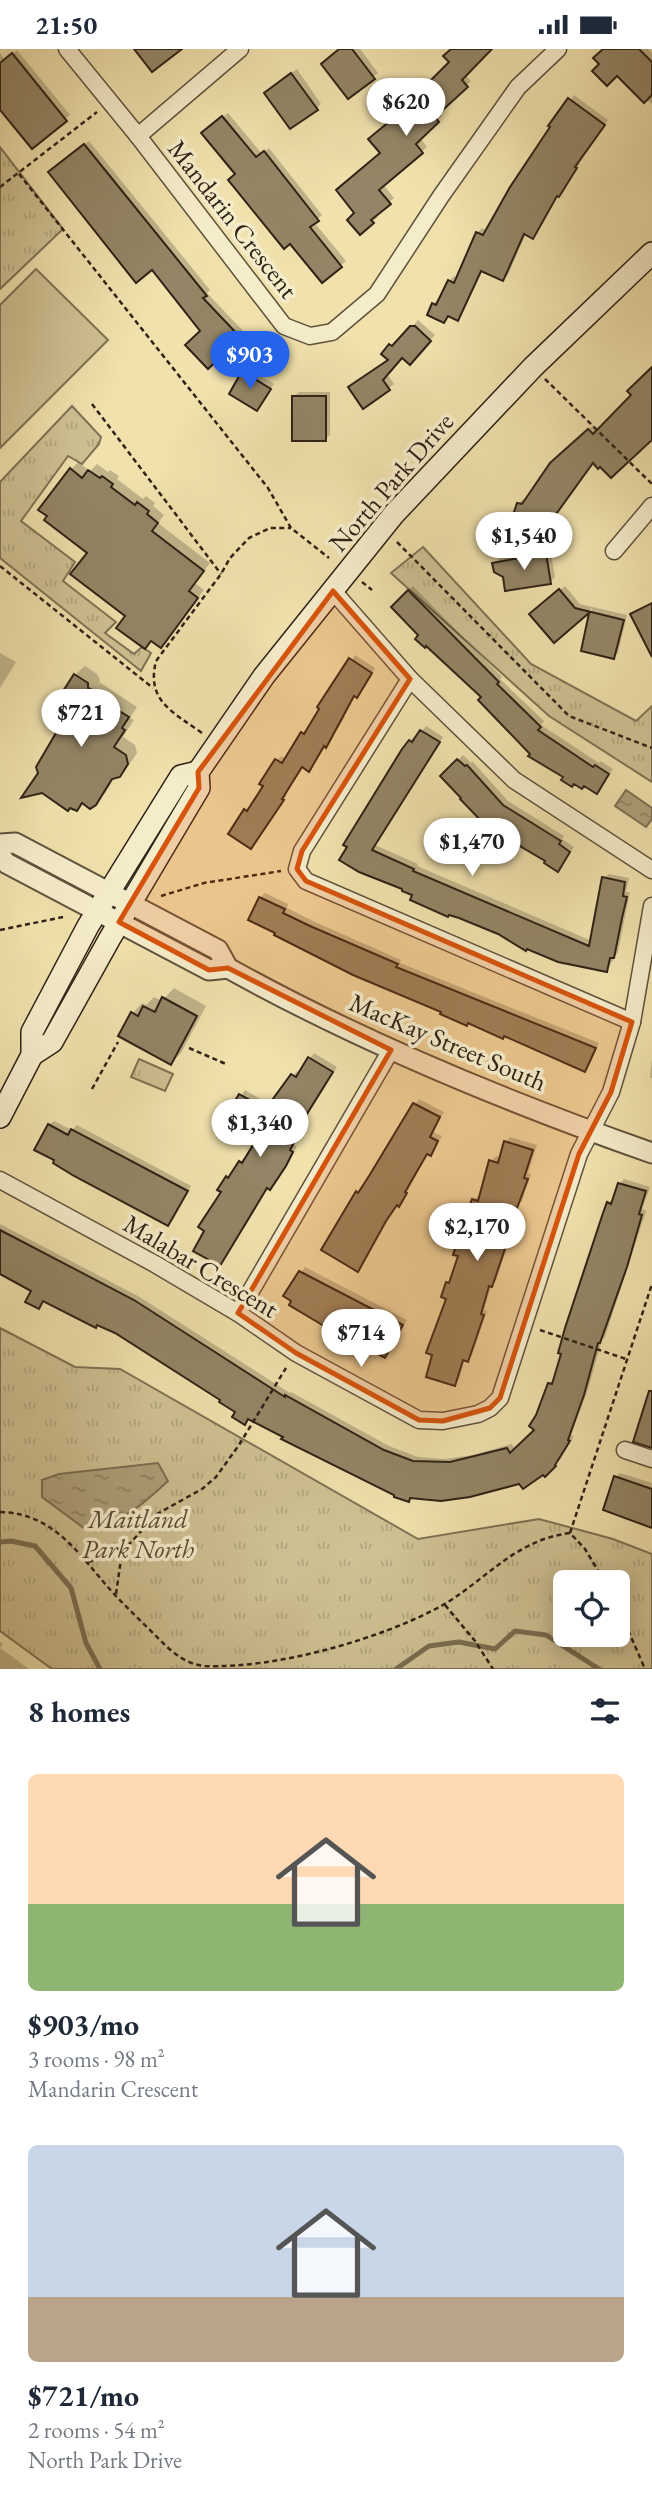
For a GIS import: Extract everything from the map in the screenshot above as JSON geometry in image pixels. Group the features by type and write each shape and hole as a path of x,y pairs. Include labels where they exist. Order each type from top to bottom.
{"main road":[{"name":"North Park Drive","path":"32,1055 52,1042 118,922 199,787 198,772 264,676 383,527 533,367 652,253"},
{"name":"North Park Drive","path":"0,1117 32,1055 32,1032 97,911 181,776 198,772"}],"street":[{"name":"Mandarin Crescent","path":"67,49 111,101 284,326 310,336 332,332 377,294 441,196 518,87 558,49"},
{"path":"138,136 240,49"},
{"path":"614,551 652,506"},
{"path":"334,590 410,679 514,780 652,870"},
{"path":"410,679 302,851 297,869 306,881 632,1022"},
{"name":"MacKay Street South","path":"0,844 15,843 218,950 228,968"},
{"name":"MacKay Street South","path":"0,855 6,863 209,970 228,968 391,1050 528,1107 652,1153"},
{"name":"Malabar Crescent","path":"0,1179 155,1263 238,1313 296,1353 419,1420 443,1421 478,1414 490,1408 500,1398 579,1154 611,1091 632,1022 652,906"},
{"path":"238,1313 391,1050"},
{"path":"625,1450 652,1459"}],"path":[{"path":"0,187 111,101"},
{"path":"19,174 268,488 291,528 329,558"},
{"path":"533,367 652,484"},
{"path":"92,404 221,575"},
{"path":"383,527 569,716 652,748"},
{"path":"216,744 160,701 152,674 156,661 221,575 230,558 248,538 270,528 291,528"},
{"path":"0,566 154,688"},
{"path":"359,580 372,590"},
{"path":"161,897 204,883 297,869"},
{"path":"0,930 64,917"},
{"path":"92,1089 118,1042"},
{"path":"189,1048 226,1064"},
{"path":"570,1533 652,1284"},
{"path":"523,1325 627,1359"},
{"path":"88,1562 122,1552 156,1514 202,1489 216,1478 296,1353"},
{"path":"0,1513 18,1513 38,1520 64,1537 116,1596 176,1656 202,1666 240,1667 331,1651 390,1630 444,1604 510,1555 550,1535 570,1533"},
{"path":"570,1533 585,1549 598,1570"},
{"path":"116,1596 122,1552"},
{"path":"444,1604 475,1641 493,1669"},
{"path":"630,1635 645,1669"}],"highlighted area":[{"path":"333,591 410,679 302,851 297,869 306,881 632,1022 611,1092 579,1154 500,1398 490,1408 443,1421 419,1420 296,1353 238,1313 391,1050 228,968 209,970 119,922 199,788 198,772"}],"green space":[{"path":"0,147 63,229 0,289"},
{"path":"36,269 108,340 0,448 0,305"},
{"path":"72,406 101,437 99,444 82,464 68,456 21,521 75,562 63,581 116,622 105,633 134,654 142,647 151,653 141,671 0,558 0,482"},
{"path":"423,547 531,664 636,721 652,706 652,782 549,716 391,573"},
{"path":"139,1059 173,1074 165,1091 131,1077"},
{"name":"Maitland Park North","path":"0,1328 75,1367 120,1369 418,1539 539,1519 613,1539 652,1554 652,1669 52,1669 0,1631"}],"water":[{"path":"626,790 652,808 652,819 646,827 615,806"},
{"path":"158,1463 168,1481 121,1518 98,1526 85,1529 42,1497 42,1480 59,1474"}],"building":[{"path":"134,49 182,49 152,72"},
{"path":"339,49 352,49 375,79 348,99 321,64"},
{"path":"451,49 492,49 462,80 468,87 435,117 439,122 416,144 423,153 379,190 391,204 371,220 374,223 360,235 347,220 354,213 336,190 380,153 368,139 407,107 449,62 443,56"},
{"path":"603,49 639,49 652,62 652,95 644,103 617,76 607,86 592,71 599,64 593,58"},
{"path":"12,53 67,121 32,149 0,110 0,63"},
{"path":"291,73 318,110 290,129 264,93"},
{"path":"568,98 605,125 575,167 577,168 559,197 557,196 533,239 524,234 503,281 481,271 458,321 448,316 444,323 427,315 432,303 436,305 448,280 454,283 476,232 483,235 510,187"},
{"path":"222,116 256,157 264,151 319,221 310,227 342,267 322,283 290,244 284,249 228,180 235,174 201,133"},
{"path":"84,144 207,296 203,298 241,338 208,369 185,345 200,331 152,270 136,283 48,172"},
{"path":"410,326 415,326 431,341 410,365 402,358 383,380 390,390 363,409 348,387 388,360 381,354"},
{"path":"652,367 652,440 611,478 593,463 554,517 545,548 506,536 517,503 522,504 550,463 588,429 593,434 631,395 627,391"},
{"path":"242,371 271,389 257,411 229,394"},
{"path":"292,396 326,396 326,441 292,441"},
{"path":"70,468 82,478 88,470 100,478 102,476 113,484 111,487 135,505 137,502 149,511 147,514 158,523 152,531 204,571 189,591 198,598 161,648 151,641 145,649 116,628 125,616 70,574 87,553 44,520 47,516 38,510"},
{"path":"546,553 551,584 505,591 503,577 494,572 492,563"},
{"path":"559,589 575,608 624,620 614,659 581,651 589,613 554,643 529,614"},
{"path":"408,590 541,727 538,730 593,767 595,765 609,774 597,794 584,786 582,789 574,784 572,787 561,780 563,777 528,756 530,754 478,700 481,697 415,639 418,635 391,607"},
{"path":"652,603 652,657 630,614"},
{"path":"349,658 372,673 357,698 354,696 326,748 324,746 309,772 302,767 282,799 284,800 251,849 228,834 263,786 259,784 275,759 282,763 301,732 304,734 319,709 317,707"},
{"path":"74,674 88,683 88,688 92,690 90,693 129,717 122,728 125,730 114,747 126,755 128,764 120,777 112,779 96,805 90,809 82,803 77,811 70,808 68,811 42,793 21,798 38,773 36,767 60,726 46,718"},
{"path":"420,730 440,742 372,850 414,869 413,871 589,946 602,877 625,882 623,896 627,897 614,958 610,958 607,972 558,962 527,949 526,951 498,934 459,918 448,917 410,900 412,895 402,889 359,872 339,860 347,847 343,845 402,749 409,740 412,742"},
{"path":"457,759 467,765 503,805 561,841 559,844 570,852 558,872 544,863 545,861 486,826 460,799 440,776"},
{"path":"259,897 285,909 283,913 398,964 396,967 596,1048 585,1072 504,1036 503,1039 468,1023 467,1026 440,1014 441,1012 353,975 274,935 275,933 248,920"},
{"path":"162,997 197,1016 171,1065 118,1036 131,1012 138,1016 143,1006 155,1012"},
{"path":"308,1057 333,1072 297,1130 300,1132 290,1150 293,1152 286,1166 270,1190 267,1188 220,1266 193,1251 204,1231 198,1227 221,1192 217,1190 226,1176 228,1178 239,1161 242,1163 256,1140 252,1138 262,1121 233,1104 239,1094 264,1108 265,1105 267,1107 291,1074 296,1077"},
{"path":"413,1103 440,1117 430,1137 438,1141 431,1156 427,1154 399,1207 397,1205 386,1221 358,1272 321,1250"},
{"path":"48,1124 68,1135 71,1129 188,1191 168,1226 74,1176 53,1163 54,1160 34,1150"},
{"path":"504,1141 533,1150 524,1178 528,1179 517,1208 514,1207 505,1239 508,1240 492,1287 489,1286 481,1314 484,1315 468,1362 463,1360 455,1386 426,1377 432,1355 426,1353 446,1299 441,1297 458,1256 453,1255 464,1220 472,1199 478,1201 489,1160 498,1163"},
{"path":"618,1183 646,1191 639,1214 642,1215 627,1267 598,1343 568,1440 570,1441 556,1466 545,1477 543,1475 523,1489 519,1484 470,1497 441,1501 410,1498 409,1502 394,1497 248,1419 245,1425 232,1417 235,1412 219,1402 220,1400 115,1333 97,1325 96,1328 43,1301 39,1309 25,1302 31,1291 0,1274 0,1230 134,1300 285,1397 384,1450 413,1461 450,1462 507,1448 510,1453 534,1430 529,1426 548,1383 552,1384 565,1328 607,1202 611,1204"},
{"path":"299,1271 403,1325 385,1358 289,1305 291,1301 283,1296"},
{"path":"649,1391 652,1391 652,1448 633,1442"},
{"path":"614,1476 652,1489 652,1528 603,1510"}],"waterway":[{"path":"0,1542 11,1541 35,1546 71,1588 86,1643 100,1669"},
{"path":"396,1669 429,1646 459,1642 495,1649 515,1631 546,1635 599,1669"}]}
